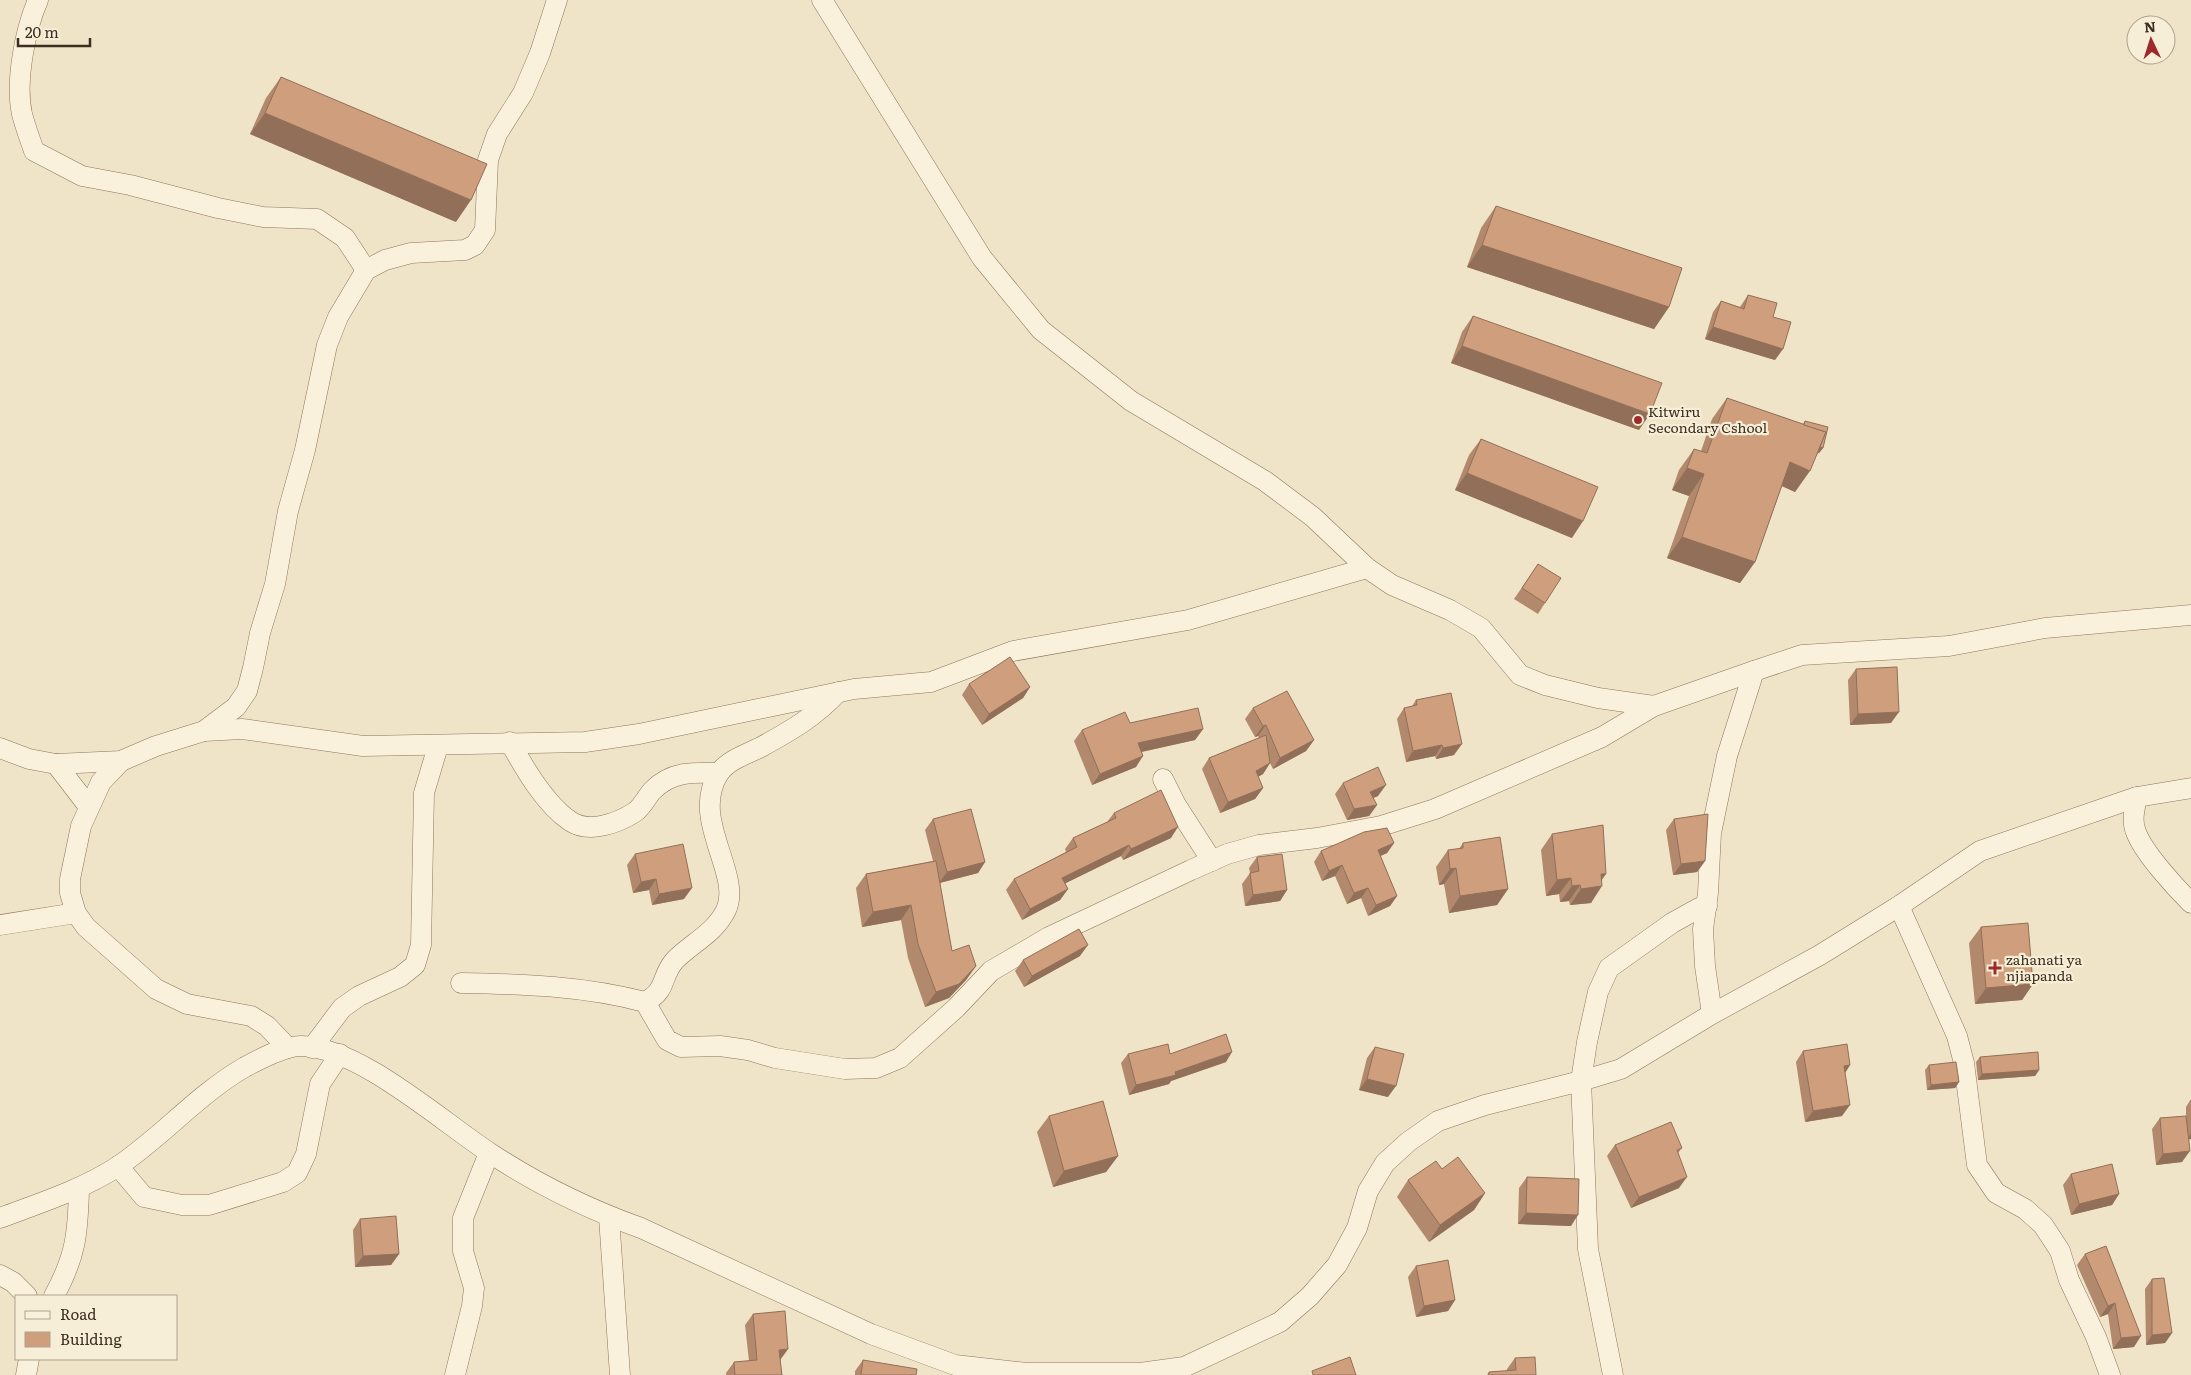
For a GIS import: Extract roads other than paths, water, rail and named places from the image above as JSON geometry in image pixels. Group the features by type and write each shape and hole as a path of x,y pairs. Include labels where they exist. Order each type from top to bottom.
{"street":[{"path":"38,0 30,18 21,73 22,114 34,151 82,176 130,184 218,208 263,217 318,219 345,238 366,270"},
{"path":"204,731 236,707 247,691 260,634 275,584 288,511 305,450 328,345 338,317 366,270 385,260 411,254 465,250 481,238 485,230 488,160 497,134 526,85 540,52 557,0"},
{"path":"822,0 982,258 1041,330 1130,401 1265,482 1297,505 1313,517 1367,568 1392,586 1450,610 1481,628 1520,675 1545,685 1598,698 1654,706"},
{"path":"0,748 29,758 56,764 121,760 156,746 204,731 242,729 363,746 585,742 639,734 838,692 931,682 1014,651 1188,620 1367,568"},
{"path":"461,983 556,986 598,991 645,1002 667,1040 681,1047 720,1046 748,1050 775,1058 845,1069 876,1068 900,1058 956,1008 991,971 1049,937 1090,916 1130,900 1212,861 1259,844 1317,838 1381,826 1435,809 1602,737 1654,706 1754,671 1802,655 1950,646 2045,628 2191,615"},
{"path":"1712,1014 1704,943 1711,833 1727,756 1754,671"},
{"path":"645,1002 661,991 671,966 718,922 728,904 724,866 712,831 710,815 711,796 719,773 734,760 818,713 838,692"},
{"path":"510,742 526,772 554,805 571,822 590,827 614,823 637,811 652,791 666,779 690,771 719,773"},
{"path":"312,1048 342,1008 360,996 400,977 415,965 421,946 424,793 438,746"},
{"path":"121,760 101,782 81,826 70,879 70,893 76,913 86,927 156,989 187,1004 251,1016 267,1026 288,1048"},
{"path":"56,764 89,808"},
{"path":"1163,779 1176,805 1212,861"},
{"path":"0,1218 79,1188 118,1166 218,1084 247,1067 288,1048 302,1046 340,1054 394,1085 532,1180 609,1217 641,1228 871,1334 955,1370 1027,1373 1186,1371 1280,1322 1310,1296 1337,1265 1358,1228 1368,1191 1385,1162 1408,1142 1438,1121 1534,1091 1581,1081 1620,1069 1712,1014 1820,955 1899,906 1980,851 2137,797 2191,788"},
{"path":"2137,797 2133,814 2136,832 2150,854 2191,903"},
{"path":"1613,1375 1588,1248 1581,1081 1598,992 1609,968 1672,923 1699,908 1707,906"},
{"path":"1899,906 1957,1036 1970,1102 1974,1152 1977,1165 1996,1193 2025,1209 2043,1225 2060,1251 2069,1280 2096,1338 2110,1375"},
{"path":"0,925 76,913"},
{"path":"118,1166 144,1197 182,1205 209,1205 283,1182 297,1173 306,1154 320,1084 340,1054"},
{"path":"455,1375 472,1306 474,1288 463,1250 463,1218 489,1152"},
{"path":"54,1295 70,1261 78,1236 79,1188"},
{"path":"609,1217 620,1375"},
{"path":"0,1275 13,1282 26,1295"},
{"path":"26,1375 29,1360"}],"place":[{"name":"Kitwiru Secondary Cshool","path":"1638,420"},
{"name":"zahanati ya njiapanda","path":"1995,968"}]}
